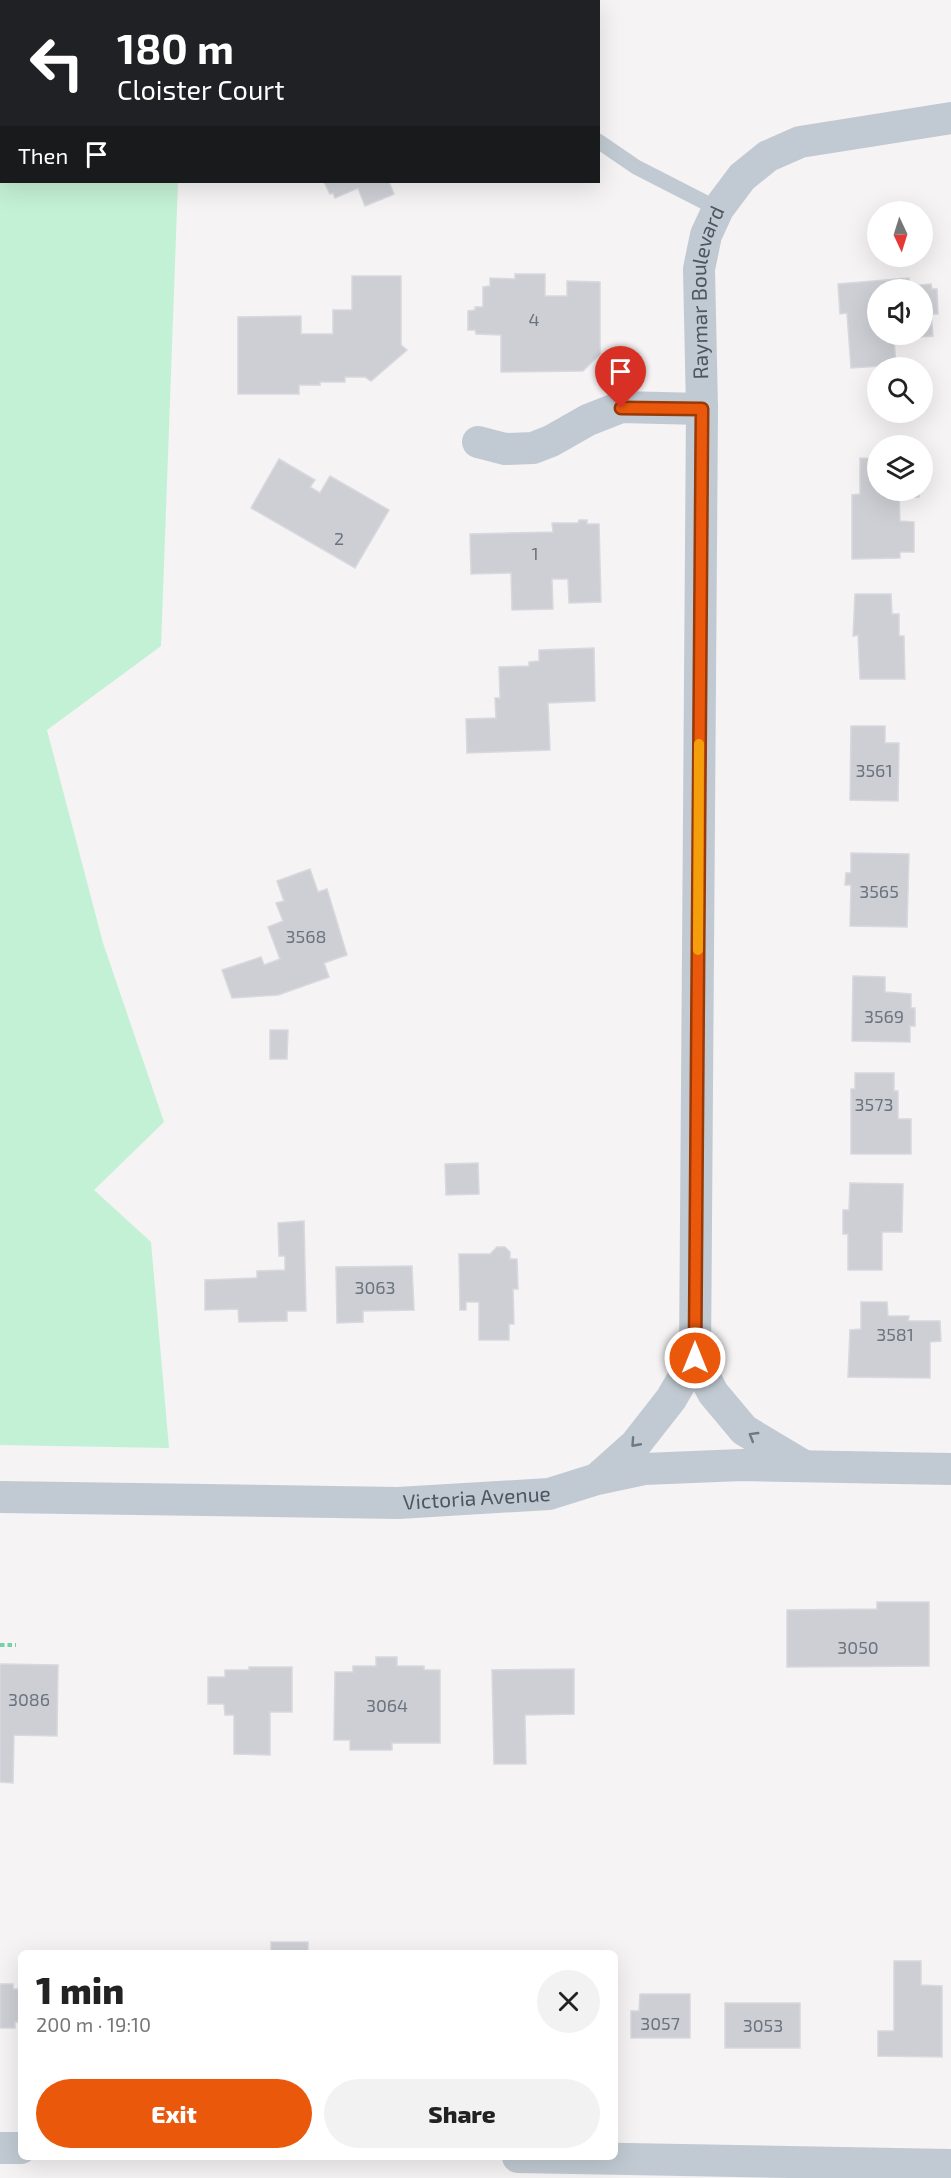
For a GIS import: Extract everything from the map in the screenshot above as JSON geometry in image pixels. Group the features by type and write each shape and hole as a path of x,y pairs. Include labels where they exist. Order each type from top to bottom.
{"street":[{"name":"Raymar Boulevard","path":"804,1466 744,1430 712,1393 695,1358 702,409 699,269 706,235 718,209 742,177 768,156 800,142 951,118"},
{"path":"478,442 505,449 533,448 551,441 588,420 621,408 702,409"},
{"name":"Raymar Boulevard","path":"597,1479 635,1445 671,1399 695,1358"},
{"name":"Victoria Avenue","path":"0,1497 398,1503 549,1494 597,1479 644,1469 742,1465 951,1469"},
{"path":"0,2148 18,2148"},
{"path":"618,2159 951,2165"}],"lane":[{"path":"600,142 636,167 718,209"}],"path":[{"path":"0,1645 16,1645"}],"green space":[{"path":"0,183 178,183 161,646 47,730 103,943 164,1122 94,1190 151,1242 169,1448 0,1445"}],"building":[{"path":"324,183 389,183 394,194 365,206 358,188 335,198 333,193 330,194"},
{"path":"515,274 545,274 545,296 567,296 567,281 600,282 600,354 583,371 501,372 501,335 476,334 475,330 468,330 468,311 475,310 475,307 483,307 483,287 490,286 490,278 515,279"},
{"path":"352,276 401,276 401,345 407,350 371,381 365,377 345,377 345,382 299,385 299,394 238,394 238,317 301,316 301,334 333,334 333,310 352,310"},
{"path":"867,282 867,345 894,345 895,357 867,357 867,367 851,368 847,313 840,314 838,284"},
{"path":"933,289 937,289 938,314 933,314"},
{"path":"860,458 867,458 867,501 899,501 900,521 914,522 914,552 900,552 900,558 852,559 852,495 860,494"},
{"path":"279,459 315,480 310,487 320,493 330,476 389,510 355,568 251,508"},
{"path":"579,520 587,520 587,524 599,524 601,602 569,603 568,579 552,579 553,609 512,610 511,573 471,574 470,534 553,532 552,523 578,523"},
{"path":"855,594 891,594 892,614 899,614 899,636 904,636 905,679 860,679 858,635 853,636"},
{"path":"594,648 595,701 548,703 550,750 467,753 466,719 496,718 495,698 500,698 499,667 529,666 529,662 539,661 539,650"},
{"path":"851,726 885,726 885,743 899,743 898,801 850,800"},
{"path":"851,853 909,854 907,927 850,926 851,885 845,885 846,873 851,873"},
{"path":"310,869 318,892 327,889 347,955 324,963 329,977 278,995 232,998 222,970 261,957 264,965 280,959 268,927 283,921 276,903 284,901 277,881"},
{"path":"853,976 885,977 885,992 911,994 911,1008 915,1008 915,1026 910,1026 910,1042 852,1041"},
{"path":"270,1030 288,1030 287,1059 270,1059"},
{"path":"855,1073 894,1073 894,1091 898,1091 898,1119 911,1119 911,1154 851,1154 851,1089 855,1089"},
{"path":"478,1163 479,1194 446,1195 445,1164"},
{"path":"850,1183 903,1184 902,1232 882,1232 882,1270 848,1270 848,1234 843,1234 843,1210 849,1210"},
{"path":"304,1221 306,1311 287,1311 287,1321 239,1322 238,1309 205,1310 205,1280 257,1278 257,1271 285,1270 285,1256 279,1256 278,1223"},
{"path":"497,1247 505,1247 510,1252 510,1259 517,1259 518,1289 513,1289 514,1324 509,1324 509,1340 479,1340 479,1302 466,1302 466,1310 460,1310 459,1254 490,1254"},
{"path":"412,1266 414,1310 363,1311 363,1322 337,1323 336,1267"},
{"path":"861,1302 887,1302 888,1316 909,1316 908,1321 940,1321 941,1341 930,1342 930,1378 848,1377 850,1330 861,1329"},
{"path":"877,1602 929,1602 929,1666 787,1667 787,1610 877,1609"},
{"path":"376,1657 397,1657 397,1666 424,1666 424,1670 440,1670 440,1743 392,1743 392,1750 350,1750 350,1740 334,1740 335,1672 353,1672 353,1666 376,1666"},
{"path":"0,1664 58,1665 57,1736 14,1735 13,1783 0,1782"},
{"path":"249,1667 292,1667 292,1712 270,1712 270,1755 234,1754 234,1715 225,1715 224,1704 208,1704 208,1677 225,1677 225,1670 249,1670"},
{"path":"574,1669 574,1714 525,1715 526,1764 494,1764 492,1670"},
{"path":"271,1942 308,1942 308,1950 271,1950"},
{"path":"894,1961 921,1961 921,1985 942,1986 942,2057 878,2056 878,2031 894,2031"},
{"path":"0,1984 13,1984 13,1989 18,1989 18,2022 15,2022 15,2028 0,2028"},
{"path":"640,1994 690,1994 690,2038 631,2038 631,2011 639,2011"},
{"path":"725,2003 800,2003 800,2048 725,2048"}],"slow traffic":[{"path":"698,950 699,744"}],"route":[{"path":"621,408 702,409 695,1358"}]}
